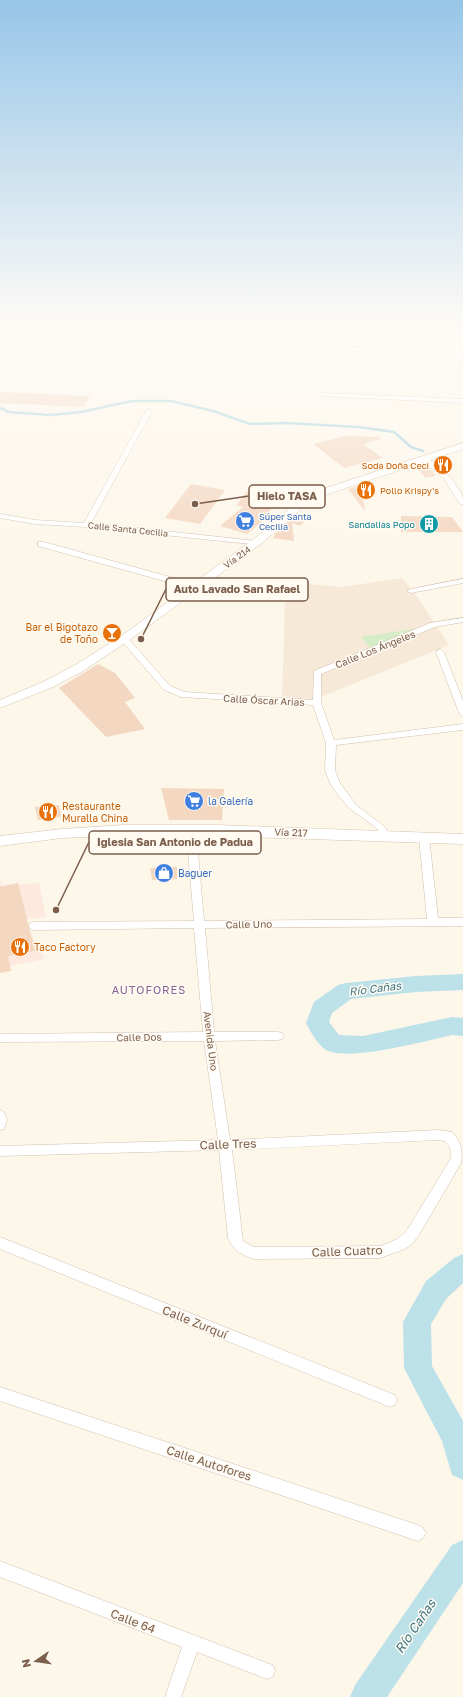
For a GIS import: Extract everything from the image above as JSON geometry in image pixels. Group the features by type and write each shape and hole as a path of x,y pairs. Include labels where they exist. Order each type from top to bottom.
{"main road":[{"name":"Vía 214","path":"0,704 49,684 73,672 124,639 256,543 309,497 463,446"},
{"name":"Vía 217","path":"0,841 35,835 97,830 191,829 463,839"}],"street":[{"path":"86,525 149,411"},
{"path":"423,459 441,470 452,483 463,502"},
{"name":"Calle Santa Cecilia","path":"0,516 35,522 86,525 256,543"},
{"path":"41,544 196,587"},
{"path":"411,591 463,581"},
{"name":"Calle Los Ángeles","path":"317,703 317,673 433,625 463,620"},
{"name":"Calle Óscar Arias","path":"124,639 167,688 184,695 317,703 332,743 330,770 341,793 353,807 376,823 382,829 385,836"},
{"path":"440,652 463,713"},
{"path":"332,743 463,727"},
{"name":"Avenida Uno","path":"191,829 198,925 210,1037 225,1144 235,1238 238,1245 244,1250"},
{"path":"424,837 434,922"},
{"name":"Calle Uno","path":"34,926 463,922"},
{"name":"Calle Dos","path":"0,1038 278,1036"},
{"path":"0,1115 2,1120 0,1125"},
{"name":"Calle Tres","path":"0,1151 225,1144 438,1135 448,1136 453,1141"},
{"name":"Calle Cuatro","path":"244,1250 254,1253 311,1253 380,1252 394,1248 409,1237 451,1171 457,1159 458,1150 453,1141"},
{"name":"Calle Zurquí","path":"0,1243 390,1400"},
{"name":"Calle Autofores","path":"0,1394 418,1533"},
{"name":"Calle 64","path":"0,1569 192,1644 268,1671"},
{"path":"172,1697 192,1644"}],"shaded area":[{"path":"402,578 416,595 449,645 321,697 322,700 282,698 285,604 295,583 342,587"},
{"path":"0,875 1,885 39,883 46,917 23,919 45,959 0,968"}],"green space":[{"path":"426,627 371,648 361,637"}],"building":[{"path":"4,403 86,403 84,407"},
{"path":"345,436 379,437 380,439 363,444 383,458 344,468 313,444"},
{"path":"428,468 436,476 425,478 418,469"},
{"path":"191,484 225,490 200,524 165,518"},
{"path":"253,484 285,497 266,514 269,516 247,534 220,526 243,507 236,505"},
{"path":"361,485 365,511 348,489"},
{"path":"298,514 308,518 300,526 292,523 294,541 273,538 275,534"},
{"name":"Sandalias Popo","path":"401,516 452,517 463,532 401,532"},
{"path":"98,664 115,673 135,698 125,702 145,729 106,737 59,688"},
{"name":"la Galería","path":"161,788 224,789 222,820 169,820"},
{"name":"Restaurante Muralla China","path":"59,805 61,817 38,820 35,807"},
{"name":"Baguer","path":"177,867 177,879 152,880 150,868"},
{"path":"18,883 35,951 8,956 11,971 0,973 0,887"}],"waterway":[{"path":"0,408 9,412 50,415 81,412 122,403"},
{"path":"180,403 213,411 250,424 286,423 359,427 394,432 411,447 423,451"},
{"name":"Río Cañas","path":"463,982 416,984 346,991 322,1008 317,1023 333,1043 363,1045 452,1026 463,1027"},
{"name":"Río Cañas","path":"463,1266 436,1290 417,1322 418,1368 456,1437 463,1465"},
{"name":"Río Cañas","path":"367,1697 463,1556"}],"place":[{"name":"Soda Doña Ceci","path":"443,465"},
{"name":"Pollo Krispy's","path":"366,490"},
{"name":"Hielo TASA","path":"195,504"},
{"name":"Súper Santa Cecilia","path":"245,521"},
{"name":"Sandalias Popo","path":"429,524"},
{"name":"Bar el Bigotazo de Toño","path":"112,633"},
{"name":"Auto Lavado San Rafael","path":"141,639"},
{"name":"la Galería","path":"194,801"},
{"name":"Restaurante Muralla China","path":"48,812"},
{"name":"Baguer","path":"164,873"},
{"name":"Iglesia San Antonio de Padua","path":"56,910"},
{"name":"Taco Factory","path":"20,947"}],"district":[{"name":"AUTOFORES","path":"149,989"}]}
